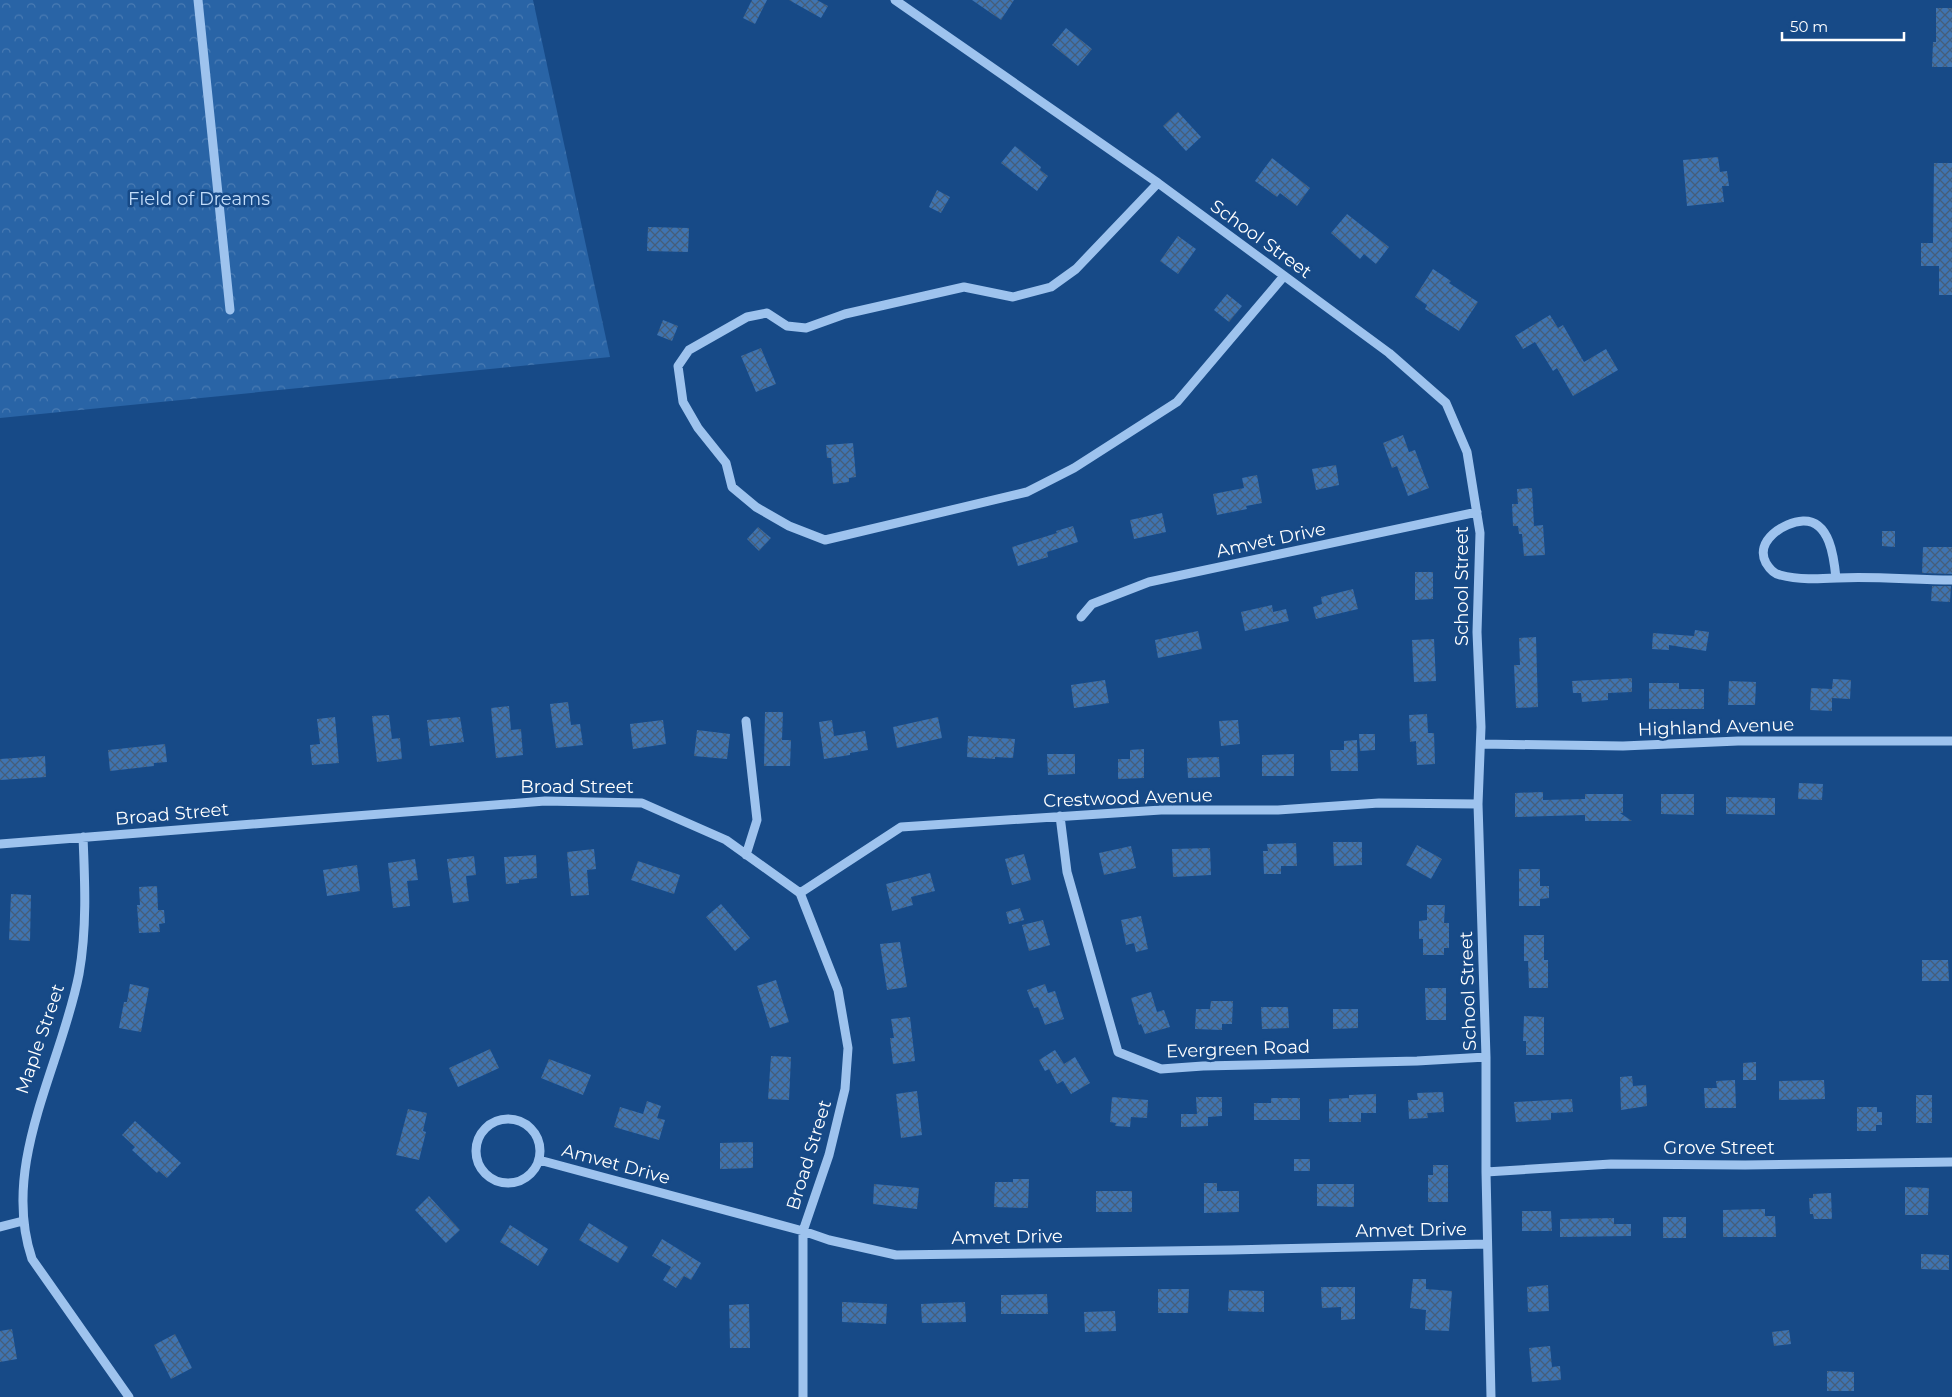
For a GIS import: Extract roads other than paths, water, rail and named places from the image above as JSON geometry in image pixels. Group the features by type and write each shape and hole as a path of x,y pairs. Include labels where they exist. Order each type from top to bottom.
{"street":[{"path":"198,0 230,310"},
{"name":"School Street","path":"895,0 1158,183 1389,352 1446,402 1468,452 1480,533 1477,632 1481,744 1478,804 1486,1057 1487,1244 1491,1397"},
{"path":"1158,183 1076,269 1051,287 1013,296 964,287 846,314 806,328 787,326 767,313 747,317 689,350 678,366 683,402 698,428 726,463 732,487 756,507 789,526 826,540 1027,492 1074,468 1177,402 1284,276"},
{"name":"Amvet Drive","path":"1081,617 1092,604 1150,582 1476,512"},
{"path":"1836,578 1834,558 1828,538 1815,523 1806,521 1794,522 1778,529 1767,542 1764,560 1768,568 1778,575 1808,579 1952,580"},
{"path":"746,721 757,820 746,855"},
{"name":"Highland Avenue","path":"1481,744 1623,746 1738,741 1952,741"},
{"name":"Broad Street","path":"0,844 545,801 642,803 726,840 800,893 838,990 848,1048 845,1089 830,1155 803,1231 803,1397"},
{"name":"Crestwood Avenue","path":"800,893 901,827 1161,810 1278,810 1379,803 1478,804"},
{"name":"Evergreen Road","path":"1060,816 1067,872 1118,1052 1161,1069 1486,1057"},
{"name":"Maple Street","path":"83,837 85,919 78,975 64,1030 22,1145 16,1187 19,1222 24,1242 44,1278 129,1397"},
{"name":"Amvet Drive","path":"498,1120 518,1120 534,1131 539,1140 539,1160 535,1169 528,1177 519,1182 509,1184 499,1182 490,1178 482,1171 477,1162 477,1141 489,1125 498,1120"},
{"name":"Amvet Drive","path":"539,1160 803,1231 829,1240 896,1255 1487,1244"},
{"name":"Grove Street","path":"1486,1172 1611,1164 1745,1165 1952,1162"},
{"path":"0,1226 19,1222"}],"park label":[{"name":"Field of Dreams","path":"199,199"}]}
